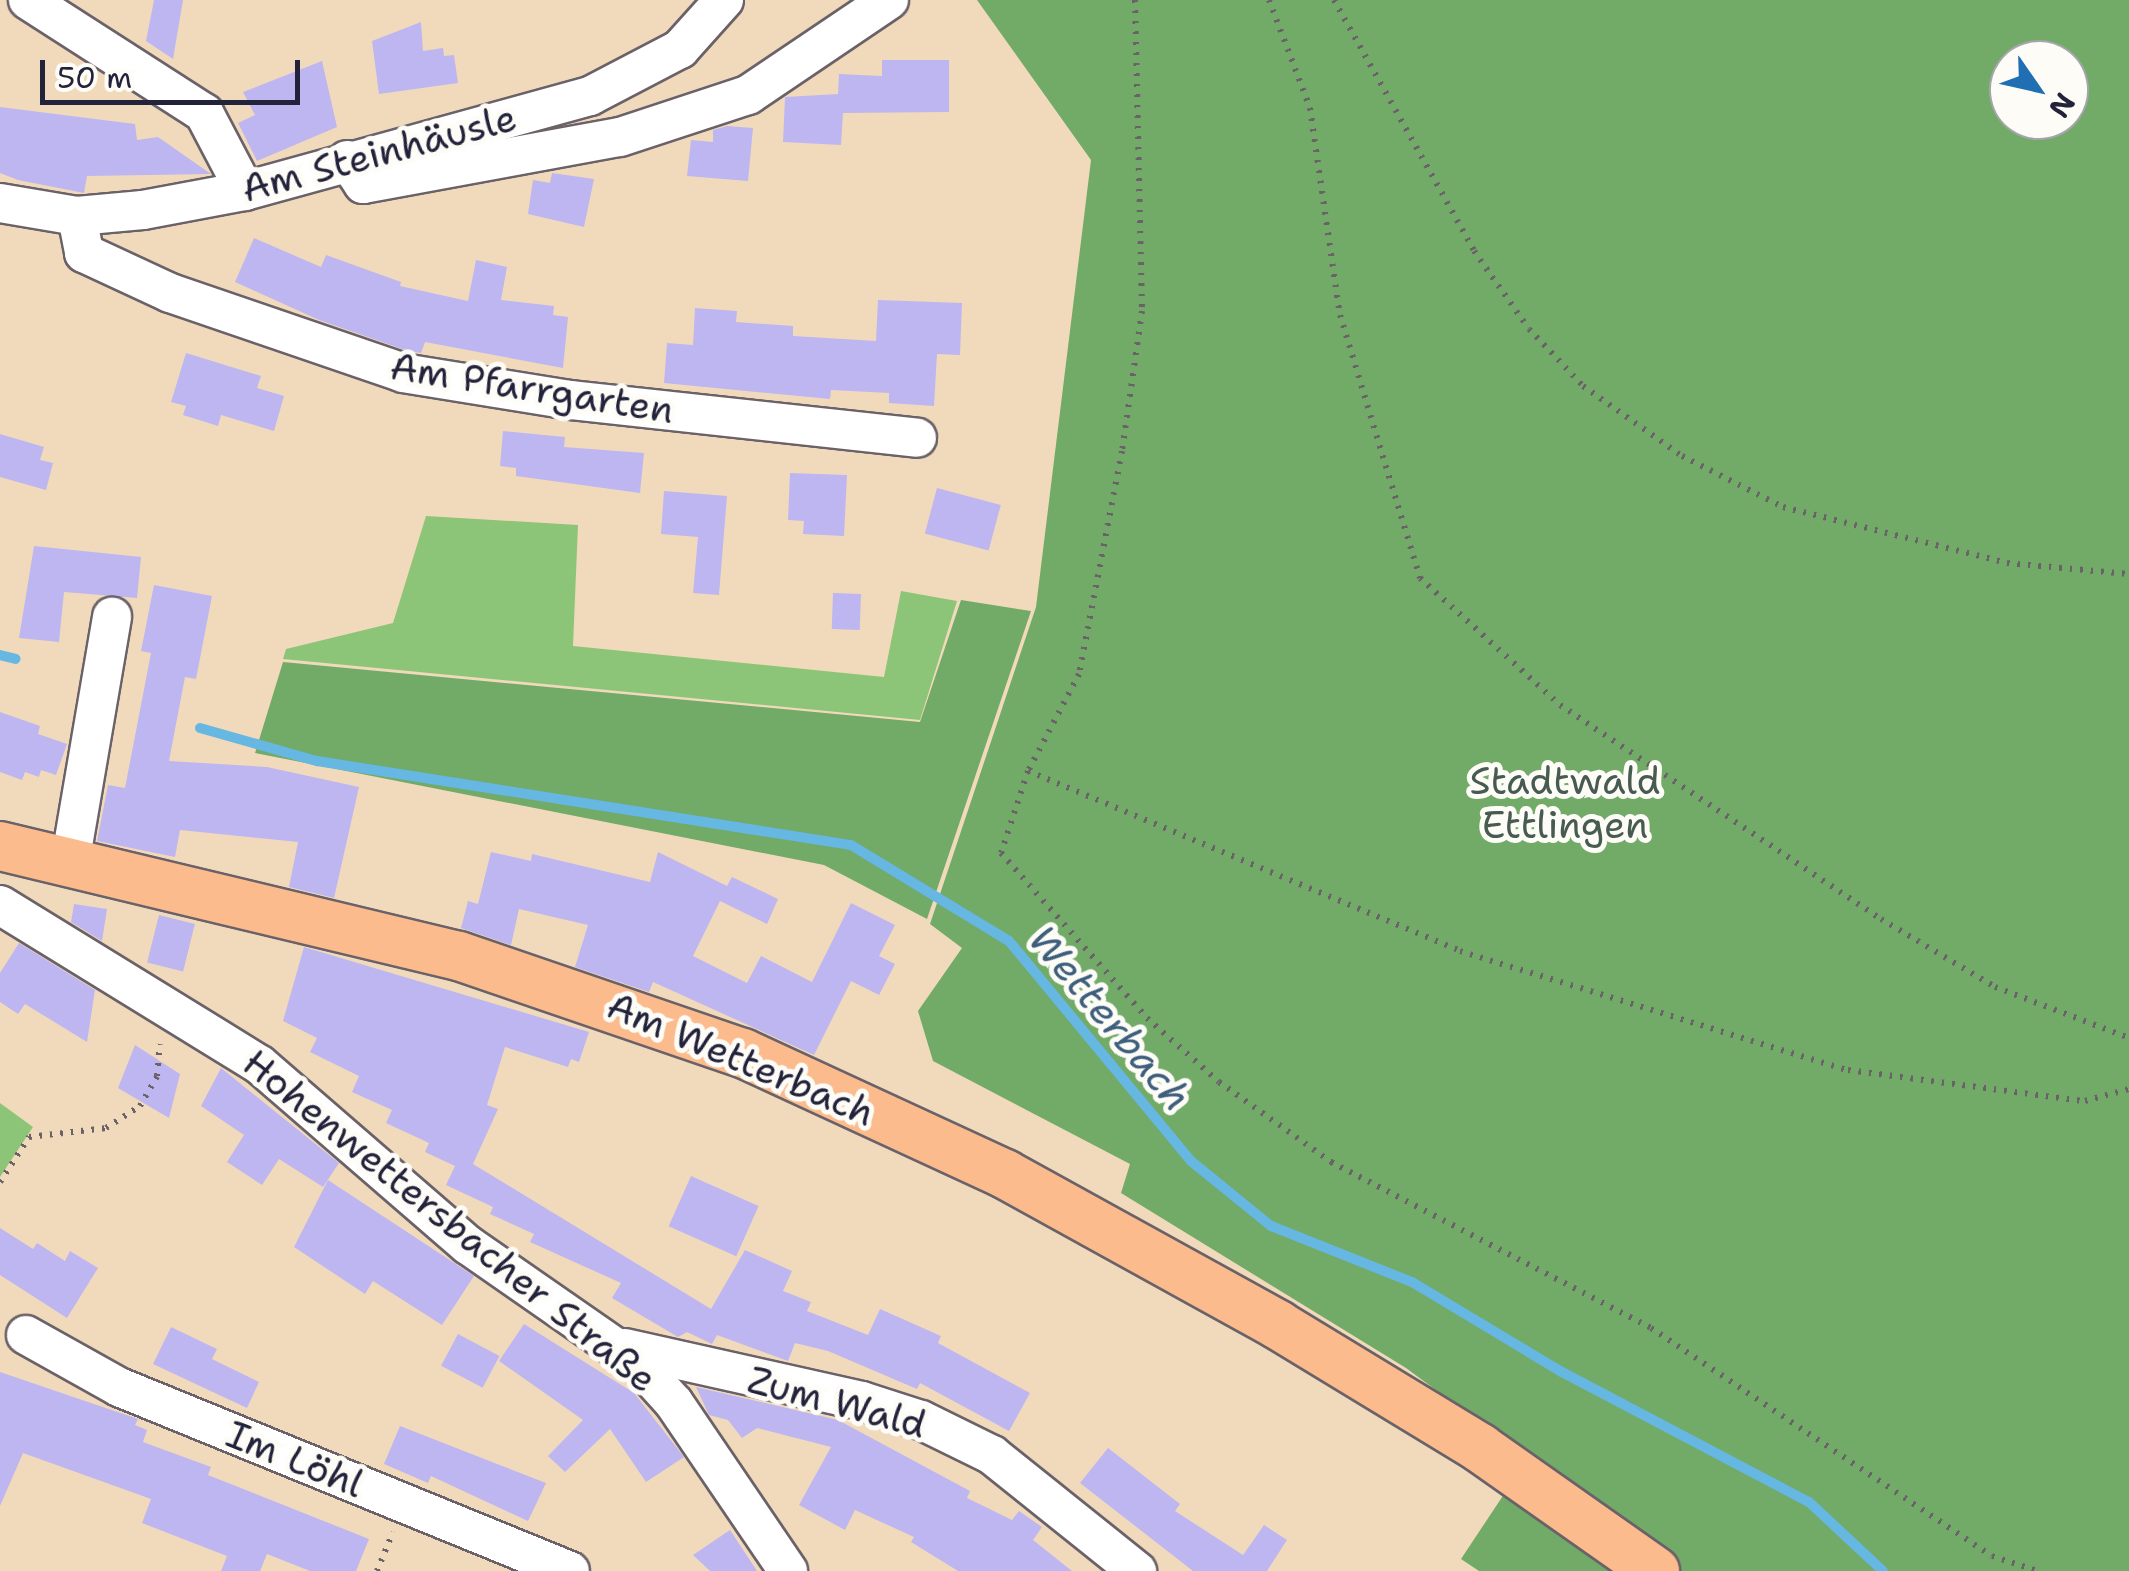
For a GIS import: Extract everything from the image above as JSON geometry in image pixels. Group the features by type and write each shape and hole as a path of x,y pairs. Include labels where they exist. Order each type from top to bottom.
{"main road":[{"name":"Am Wetterbach","path":"0,846 459,956 697,1034 1005,1174 1426,1413 1655,1571"}],"street":[{"path":"28,0 204,113 245,191"},
{"name":"Am Steinhäusle","path":"0,204 77,216 245,191 590,96 680,49 724,0"},
{"path":"347,160 364,184 620,137 748,95 889,0"},
{"name":"Am Pfarrgarten","path":"77,216 84,253 170,293 403,373 570,400 917,438"},
{"path":"70,864 112,617"},
{"name":"Hohenwettersbacher Straße","path":"0,905 282,1082 468,1244 613,1344 658,1381 788,1571"},
{"name":"Im Löhl","path":"26,1336 119,1388 570,1571"},
{"name":"Zum Wald","path":"613,1344 921,1420 992,1455 1050,1495 1137,1571"}],"path":[{"path":"1135,0 1142,310 1079,674 1028,771 1002,853 1148,1018 1219,1082 1331,1162 1651,1328 1992,1556 2038,1571"},
{"path":"1269,0 1310,108 1340,315 1420,578 1560,705 1881,920 1995,987 2129,1038"},
{"path":"1334,0 1474,251 1529,329 1583,386 1682,456 1783,507 2007,562 2129,574"},
{"path":"1028,771 1460,952 1848,1070 2084,1101 2129,1088"},
{"path":"0,1182 29,1136 106,1128 140,1106 178,1014"}],"green space":[{"name":"Stadtwald Ettlingen","path":"977,0 2129,0 2129,1571 1479,1571 1461,1559 1528,1458 1406,1368 1121,1193 1130,1164 933,1061 918,1011 962,948 930,924 1036,607 1091,160"},
{"path":"426,516 578,525 573,646 884,677 901,591 957,601 920,720 283,659 286,649 393,623"},
{"path":"961,600 1031,611 927,919 824,865 255,753 283,662 920,722"},
{"path":"0,1103 33,1127 0,1177"}],"building":[{"path":"154,0 183,0 173,59 146,41"},
{"path":"421,22 423,51 443,48 444,56 454,55 458,83 379,94 372,41"},
{"path":"882,60 949,60 949,112 843,113 841,145 783,142 785,97 838,94 839,74 882,76"},
{"path":"322,61 337,127 257,161 238,123 255,115 243,92"},
{"path":"0,107 135,124 137,140 158,137 211,174 87,176 84,193 18,180 0,173"},
{"path":"727,126 753,128 748,181 687,176 691,140 713,142 713,130"},
{"path":"552,173 594,179 584,227 528,214 533,180 550,183"},
{"path":"254,238 321,267 326,255 401,282 400,286 468,301 476,260 507,267 501,300 554,306 553,315 568,317 563,368 425,342 421,353 408,351 319,320 235,282"},
{"path":"878,300 962,303 960,355 937,354 934,406 889,403 889,393 831,390 830,399 664,383 667,343 693,345 695,308 737,311 736,322 793,326 793,336 876,341"},
{"path":"186,353 261,376 257,388 284,396 274,431 221,415 218,426 183,415 186,406 171,402"},
{"path":"503,431 565,437 564,447 644,453 640,493 516,476 516,468 500,466"},
{"path":"0,434 44,447 40,460 53,463 46,490 0,477"},
{"path":"790,473 847,475 844,536 803,534 804,521 788,520"},
{"path":"937,488 1001,505 989,550 925,533"},
{"path":"664,491 727,496 719,595 693,593 698,537 661,534"},
{"path":"34,546 141,557 137,598 64,592 59,642 19,638"},
{"path":"154,585 212,596 196,679 185,677 169,761 267,767 359,787 334,898 289,887 298,842 180,830 175,857 97,841 108,785 125,788 151,653 141,651"},
{"path":"833,593 861,594 860,630 832,629"},
{"path":"0,712 40,726 38,734 67,744 56,775 41,770 39,777 25,772 22,780 0,772"},
{"path":"491,852 531,861 532,854 650,882 658,852 727,886 732,877 778,899 767,924 720,901 693,956 747,983 761,956 812,982 851,903 895,925 879,956 895,964 879,995 851,981 814,1055 653,982 649,992 575,967 588,925 519,909 511,945 461,928 468,901 478,904"},
{"path":"74,904 107,909 102,941 71,922"},
{"path":"159,915 195,924 183,971 147,963"},
{"path":"19,943 95,990 87,1042 25,1004 18,1014 0,1002 0,973"},
{"path":"304,947 589,1032 579,1062 571,1059 568,1067 505,1047 487,1105 498,1109 473,1164 711,1309 745,1250 792,1271 783,1291 811,1302 807,1311 868,1335 880,1309 941,1336 938,1343 1030,1393 1009,1431 920,1383 917,1389 828,1351 795,1343 788,1361 717,1335 712,1344 687,1332 678,1337 612,1298 621,1283 530,1242 534,1234 490,1214 493,1207 446,1185 455,1166 425,1152 429,1143 386,1123 392,1110 352,1092 359,1076 310,1052 317,1038 283,1021"},
{"path":"135,1045 180,1074 169,1118 118,1088"},
{"path":"221,1068 339,1163 323,1187 279,1159 262,1185 227,1162 244,1135 201,1106"},
{"path":"691,1176 759,1206 736,1256 669,1226"},
{"path":"328,1180 474,1276 442,1325 373,1281 365,1294 294,1247"},
{"path":"0,1228 33,1249 37,1243 65,1261 70,1251 98,1268 67,1318 0,1275"},
{"path":"524,1324 634,1393 684,1457 646,1482 610,1429 565,1472 548,1456 583,1420 499,1361"},
{"path":"171,1327 217,1349 212,1359 259,1382 247,1408 153,1364"},
{"path":"458,1334 499,1356 483,1388 441,1366"},
{"path":"0,1372 138,1419 135,1425 147,1430 143,1442 211,1467 208,1475 369,1539 356,1571 310,1571 267,1554 260,1571 221,1571 227,1556 142,1523 151,1499 23,1453 0,1506"},
{"path":"696,1387 838,1420 970,1491 967,1498 1012,1520 1019,1511 1042,1527 1033,1540 1072,1571 958,1571 911,1542 914,1537 855,1510 845,1530 799,1505 831,1447 757,1428 742,1438 728,1420 709,1415"},
{"path":"400,1426 546,1483 528,1521 431,1476 428,1483 384,1464"},
{"path":"1108,1448 1180,1504 1175,1511 1243,1555 1264,1525 1287,1540 1267,1571 1193,1571 1080,1483"},
{"path":"730,1530 757,1571 710,1571 693,1555"}],"waterway":[{"name":"Wetterbach","path":"0,655 16,659"},
{"name":"Wetterbach","path":"200,728 317,761 851,845 1009,941 1191,1161 1271,1226 1412,1282 1562,1372 1809,1502 1883,1571"}]}
